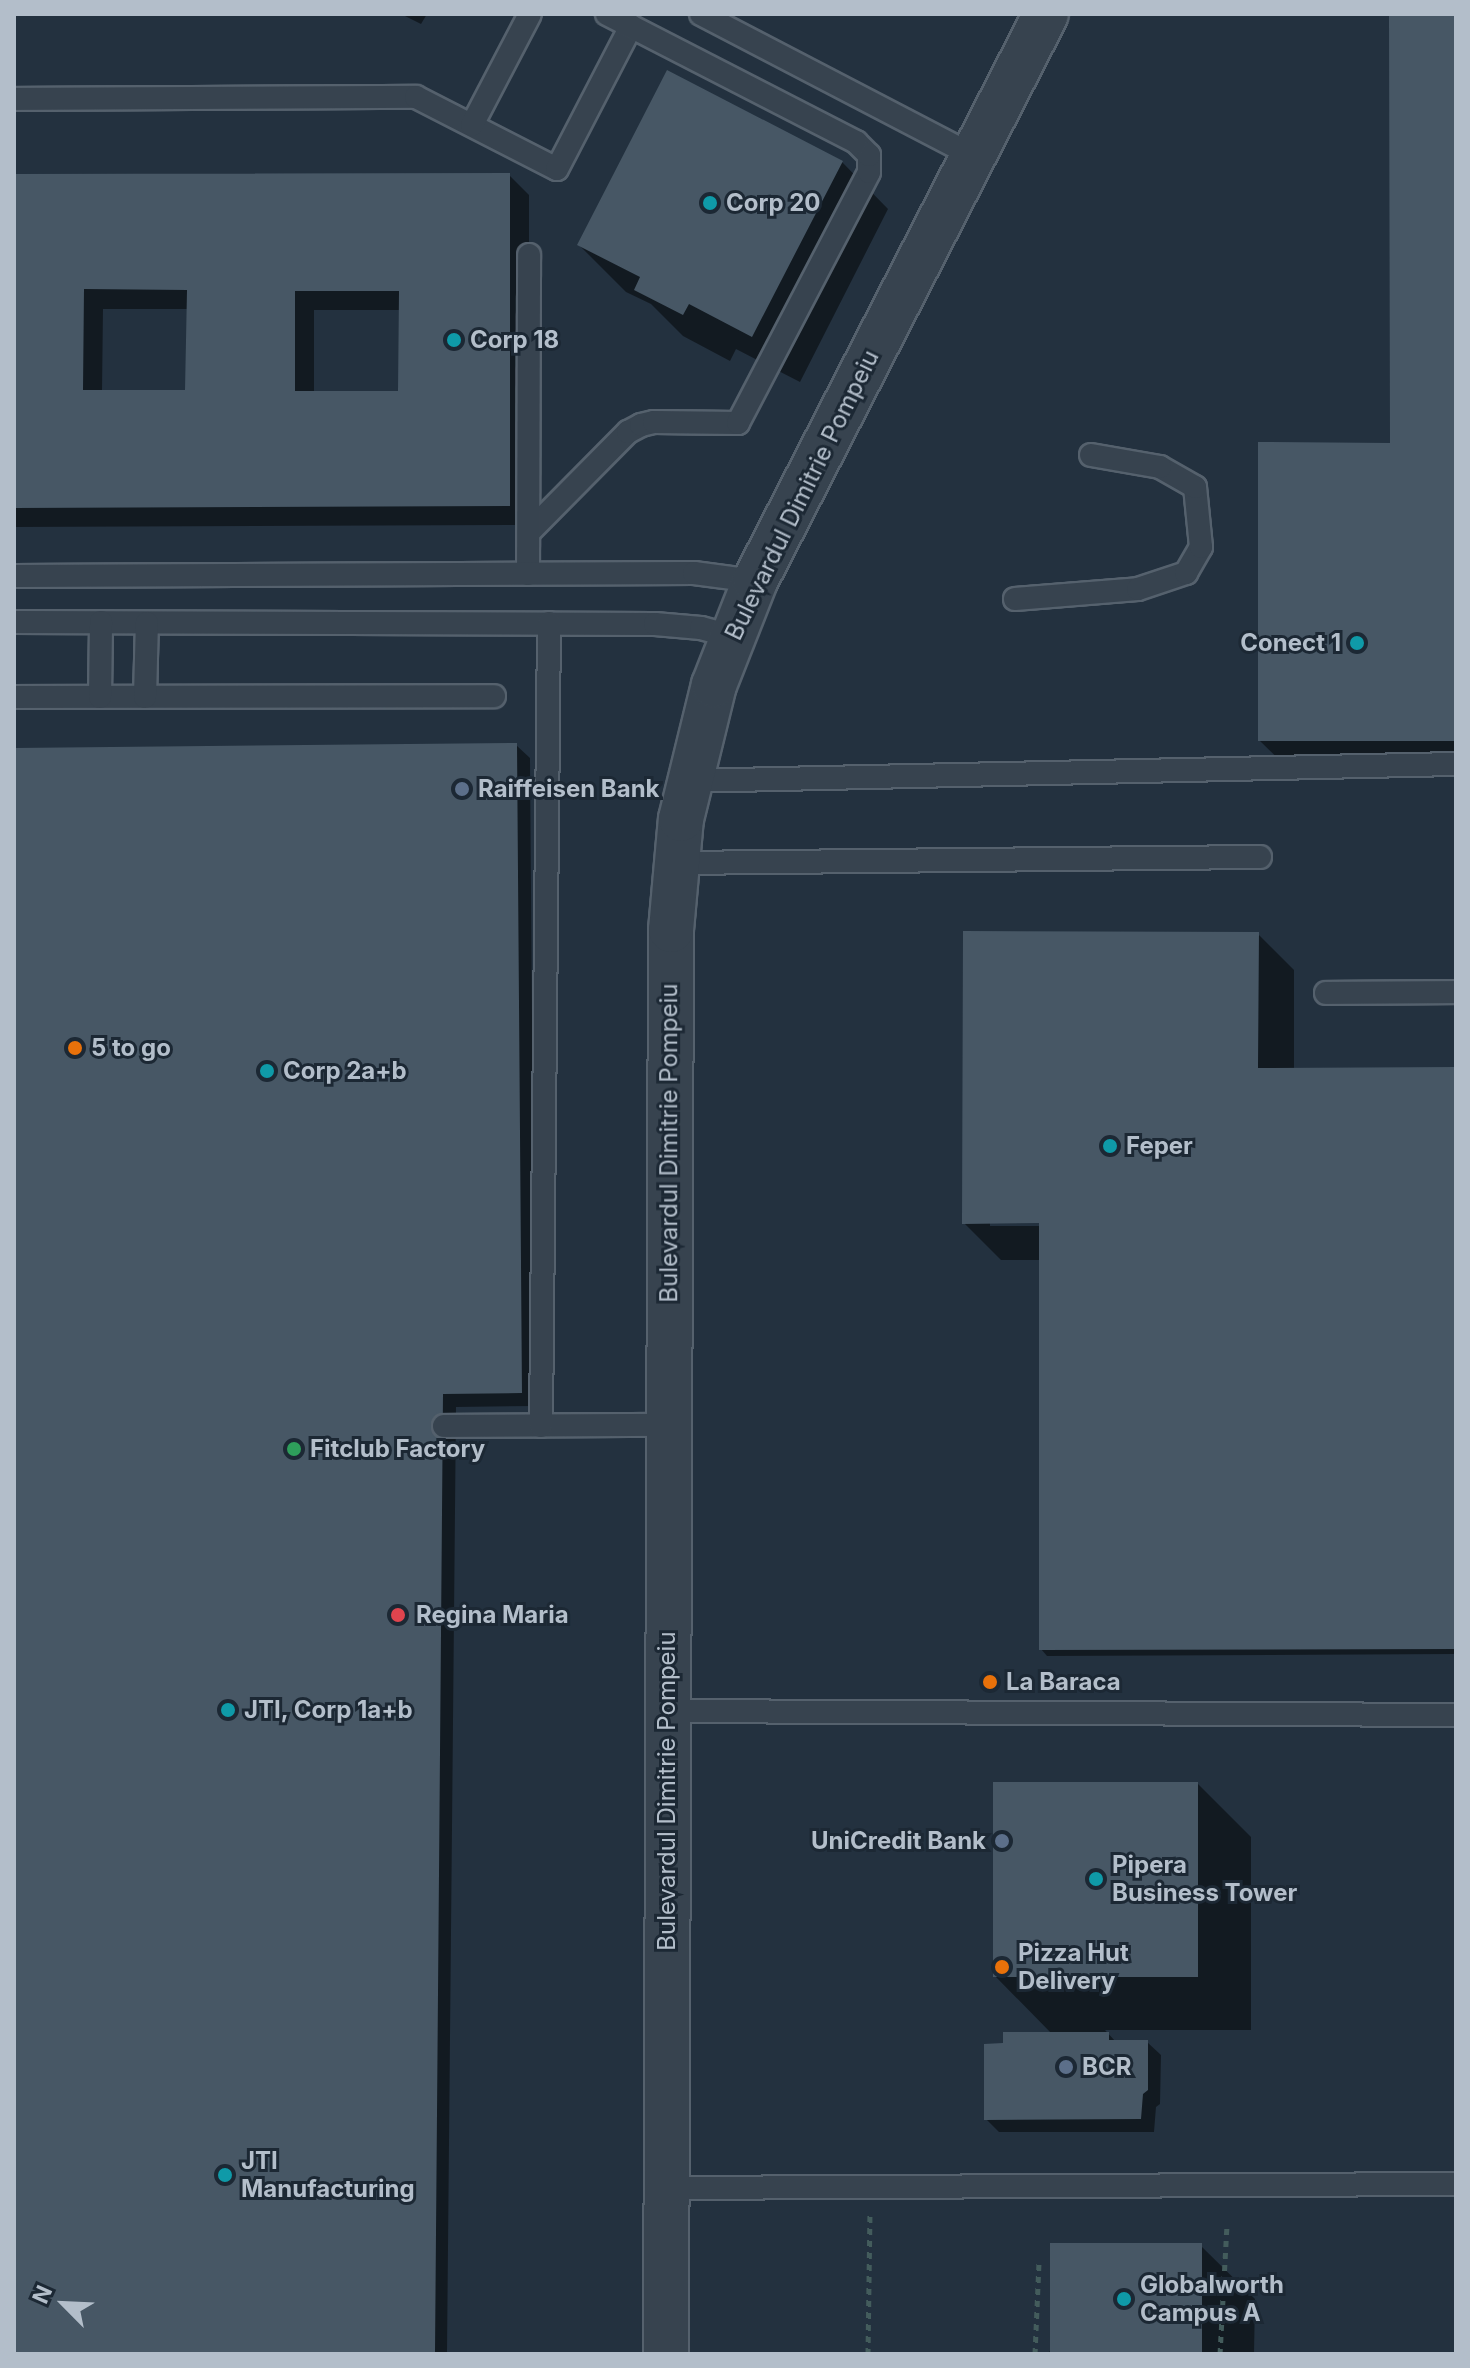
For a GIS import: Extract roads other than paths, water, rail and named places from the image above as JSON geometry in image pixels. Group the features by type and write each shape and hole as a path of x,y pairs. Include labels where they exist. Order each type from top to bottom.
{"street":[{"name":"Bulevardul Dimitrie Pompeiu","path":"666,2354 671,930 676,863 688,781 703,719 731,636 755,581 1046,14"}],"lane":[{"path":"472,125 530,14"},
{"path":"529,532 628,432 641,425 654,422 738,423 869,172 869,155 856,142 607,14"},
{"path":"701,14 972,155"},
{"path":"14,99 416,97 557,169 631,26"},
{"path":"528,574 529,255"},
{"path":"1015,599 1138,589 1186,573 1201,547 1195,487 1160,467 1091,455"},
{"path":"14,576 708,573 755,581"},
{"path":"14,622 676,625 731,636"},
{"path":"100,697 101,622"},
{"path":"145,697 147,623"},
{"path":"541,1426 549,623"},
{"path":"14,697 494,696"},
{"path":"688,781 1240,766 1456,764"},
{"path":"676,863 1260,857"},
{"path":"1326,993 1456,992"},
{"path":"444,1426 667,1425"},
{"path":"668,1711 1456,1715"},
{"path":"666,2188 1456,2184"}],"place":[{"name":"Corp 20","path":"710,203"},
{"name":"Corp 18","path":"454,340"},
{"name":"Conect 1","path":"1357,643"},
{"name":"Raiffeisen Bank","path":"462,789"},
{"name":"5 to go","path":"75,1048"},
{"name":"Corp 2a+b","path":"267,1071"},
{"name":"Feper","path":"1110,1146"},
{"name":"Fitclub Factory","path":"294,1449"},
{"name":"Regina Maria","path":"398,1615"},
{"name":"La Baraca","path":"990,1682"},
{"name":"JTI, Corp 1a+b","path":"228,1710"},
{"name":"UniCredit Bank","path":"1002,1841"},
{"name":"Pipera Business Tower","path":"1096,1879"},
{"name":"Pizza Hut Delivery","path":"1002,1967"},
{"name":"BCR","path":"1066,2067"},
{"name":"JTI Manufacturing","path":"225,2175"},
{"name":"Globalworth Campus A","path":"1124,2299"}]}
